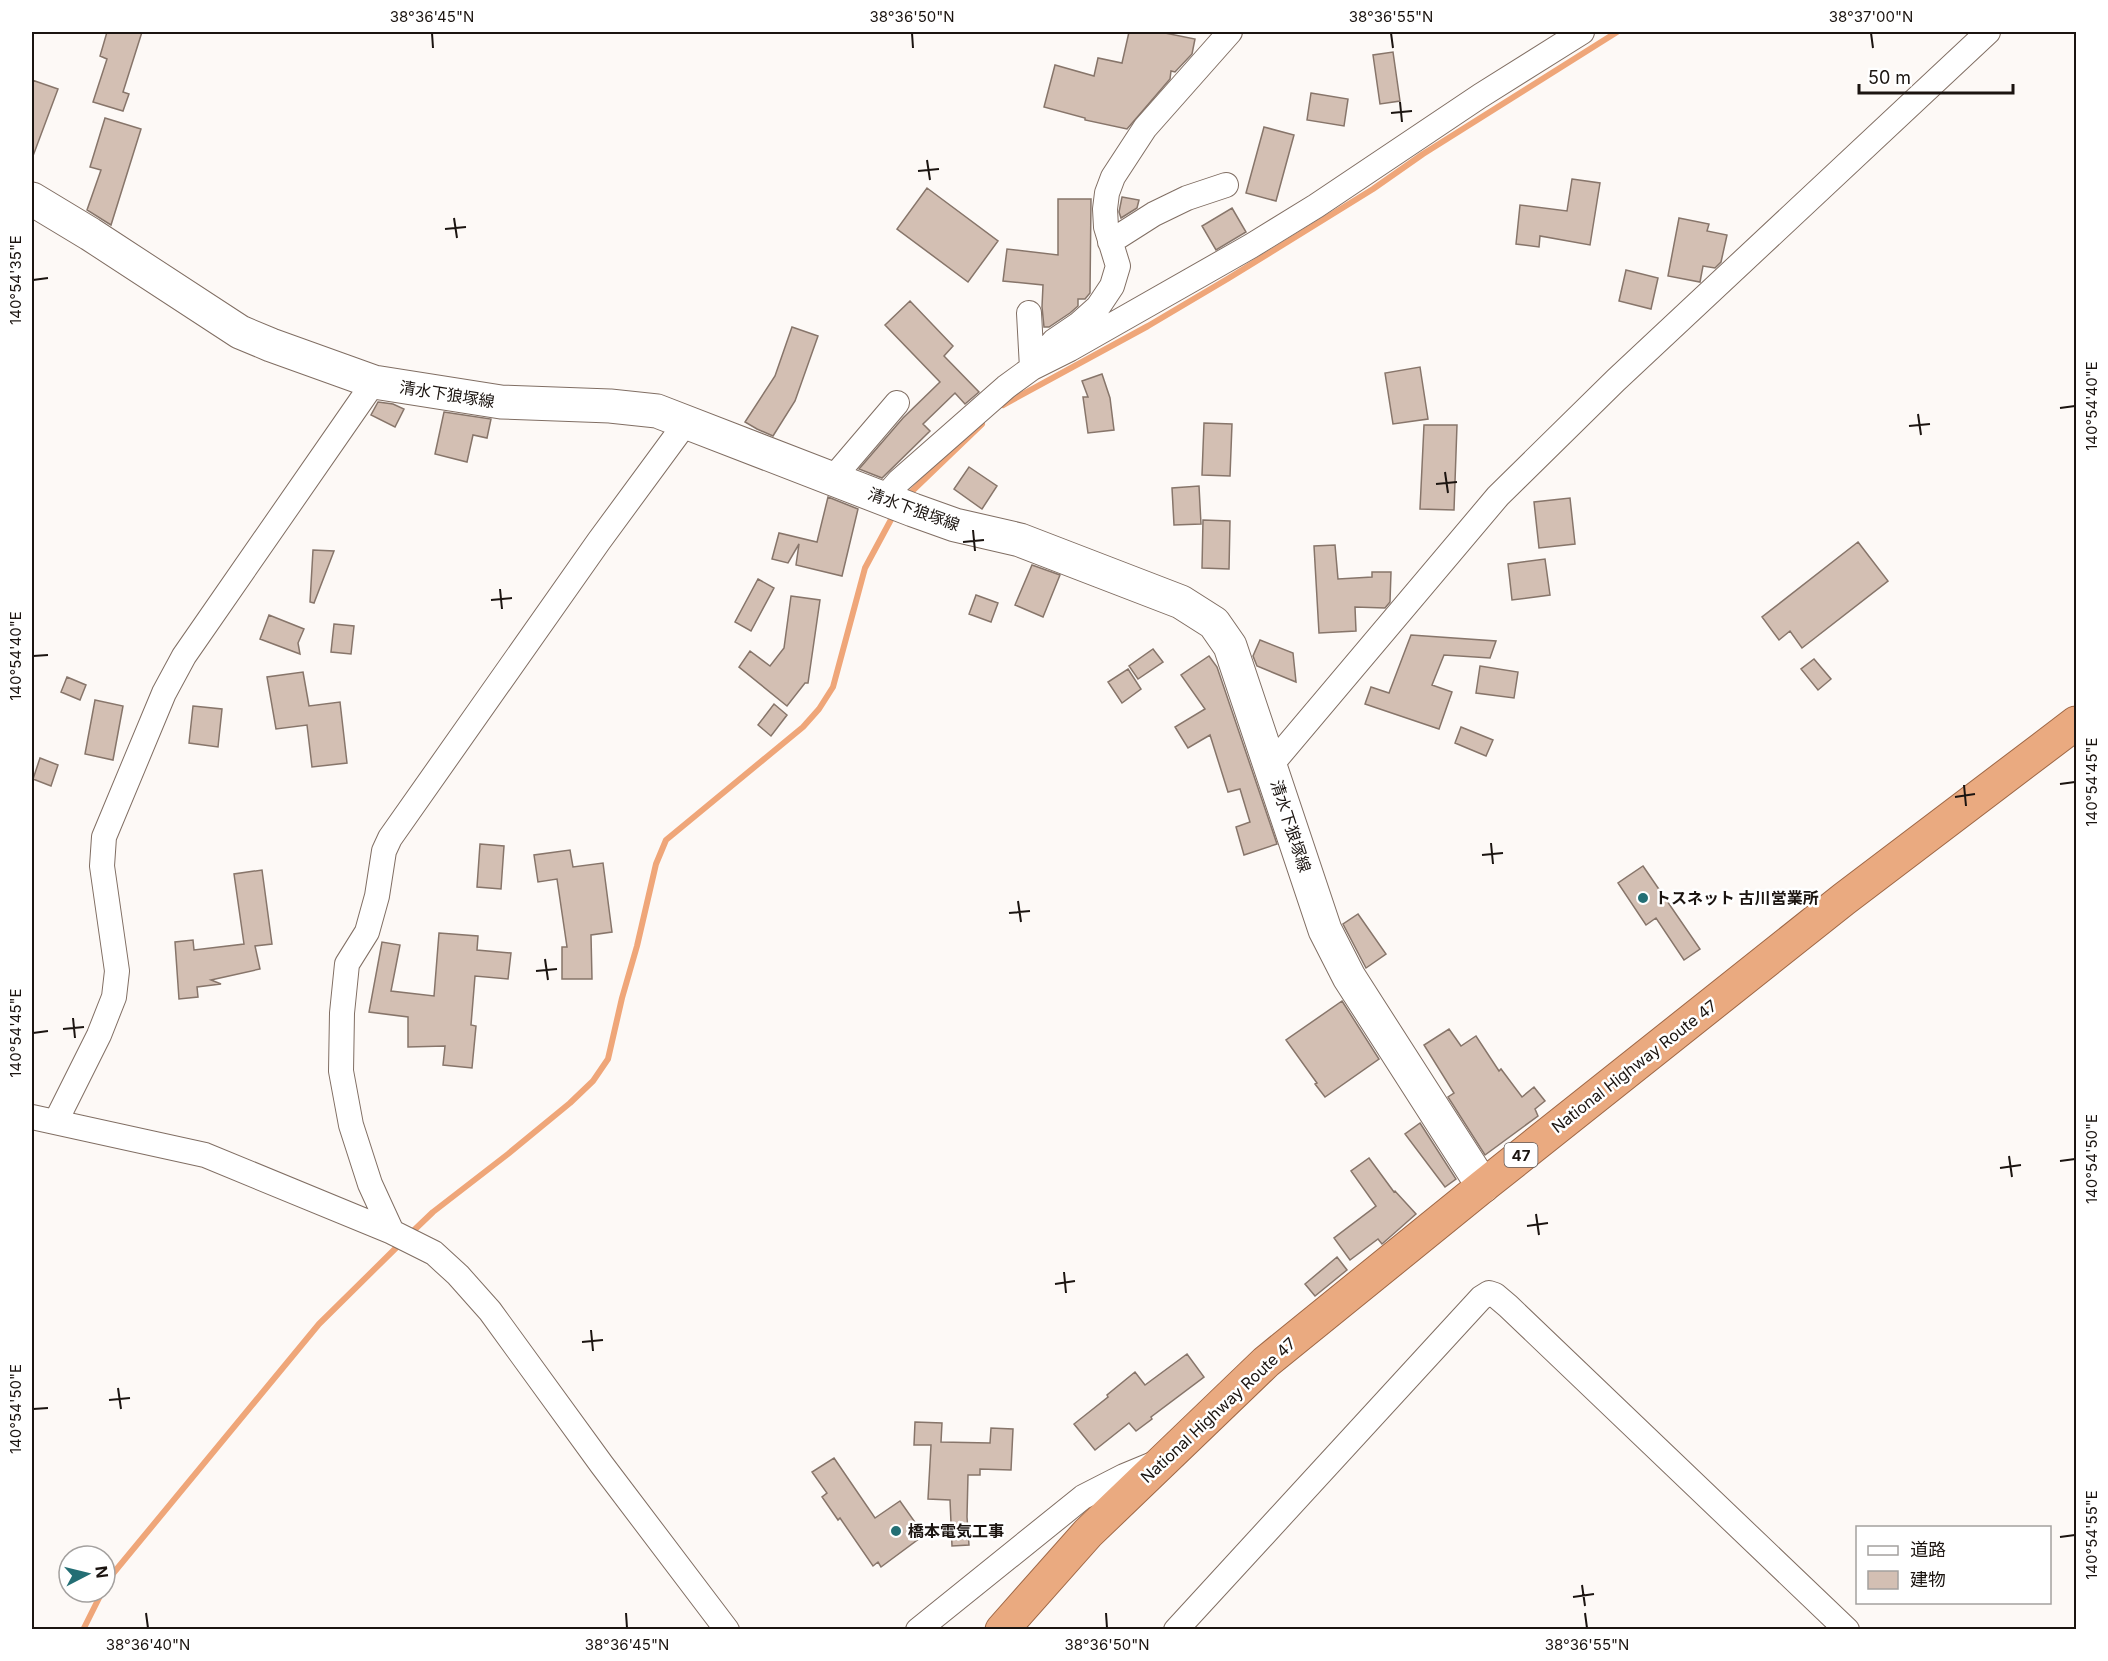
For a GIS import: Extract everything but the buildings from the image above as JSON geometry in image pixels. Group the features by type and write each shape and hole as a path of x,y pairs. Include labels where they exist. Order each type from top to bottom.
{"highway":[{"name":"National Highway Route 47","path":"1002,1629 1088,1533 1266,1362 1844,899 2076,723"}],"main road":[{"name":"清水下狼塚線","path":"32,199 240,332 374,382 501,402 610,406 657,411 685,424 955,525 1020,540 1181,602 1214,623 1230,646 1325,930 1349,977 1483,1186"}],"street":[{"path":"1032,368 1054,341 1079,324 1098,307 1112,286 1118,266 1110,242 1105,209 1107,193 1113,177 1145,128 1230,32"},
{"path":"896,503 899,482 1006,387 1032,368 1070,349 1251,246 1582,32"},
{"path":"1271,765 1498,496 1616,380 1988,32"},
{"path":"1110,242 1154,214 1187,198 1226,185"},
{"path":"1029,313 1032,368"},
{"path":"56,1121 99,1035 114,997 117,971 102,866 104,837 164,693 184,656 374,382"},
{"path":"833,478 897,404"},
{"path":"401,1237 370,1184 351,1125 341,1071 342,1013 347,963 367,932 377,896 384,851 390,838 685,424"},
{"path":"32,1117 205,1155 434,1253 458,1275 490,1311 606,1470 727,1629"},
{"path":"1176,1629 1481,1298 1489,1293 1508,1306 1847,1629"},
{"path":"918,1629 1083,1497 1124,1476 1165,1460"}],"waterway":[{"path":"1003,405 1148,326 1229,278 1373,189 1423,154 1617,32"},
{"path":"907,496 982,424"},
{"path":"410,1234 433,1212 570,1103 593,1081 608,1059 656,864 666,840 803,727 819,709 833,687 865,568 894,514"},
{"path":"117,1569 319,1324 401,1243"},
{"path":"83,1630 96,1604"}],"place":[{"name":"トスネット 古川営業所","path":"1643,898"},
{"name":"橋本電気工事","path":"896,1531"}]}
